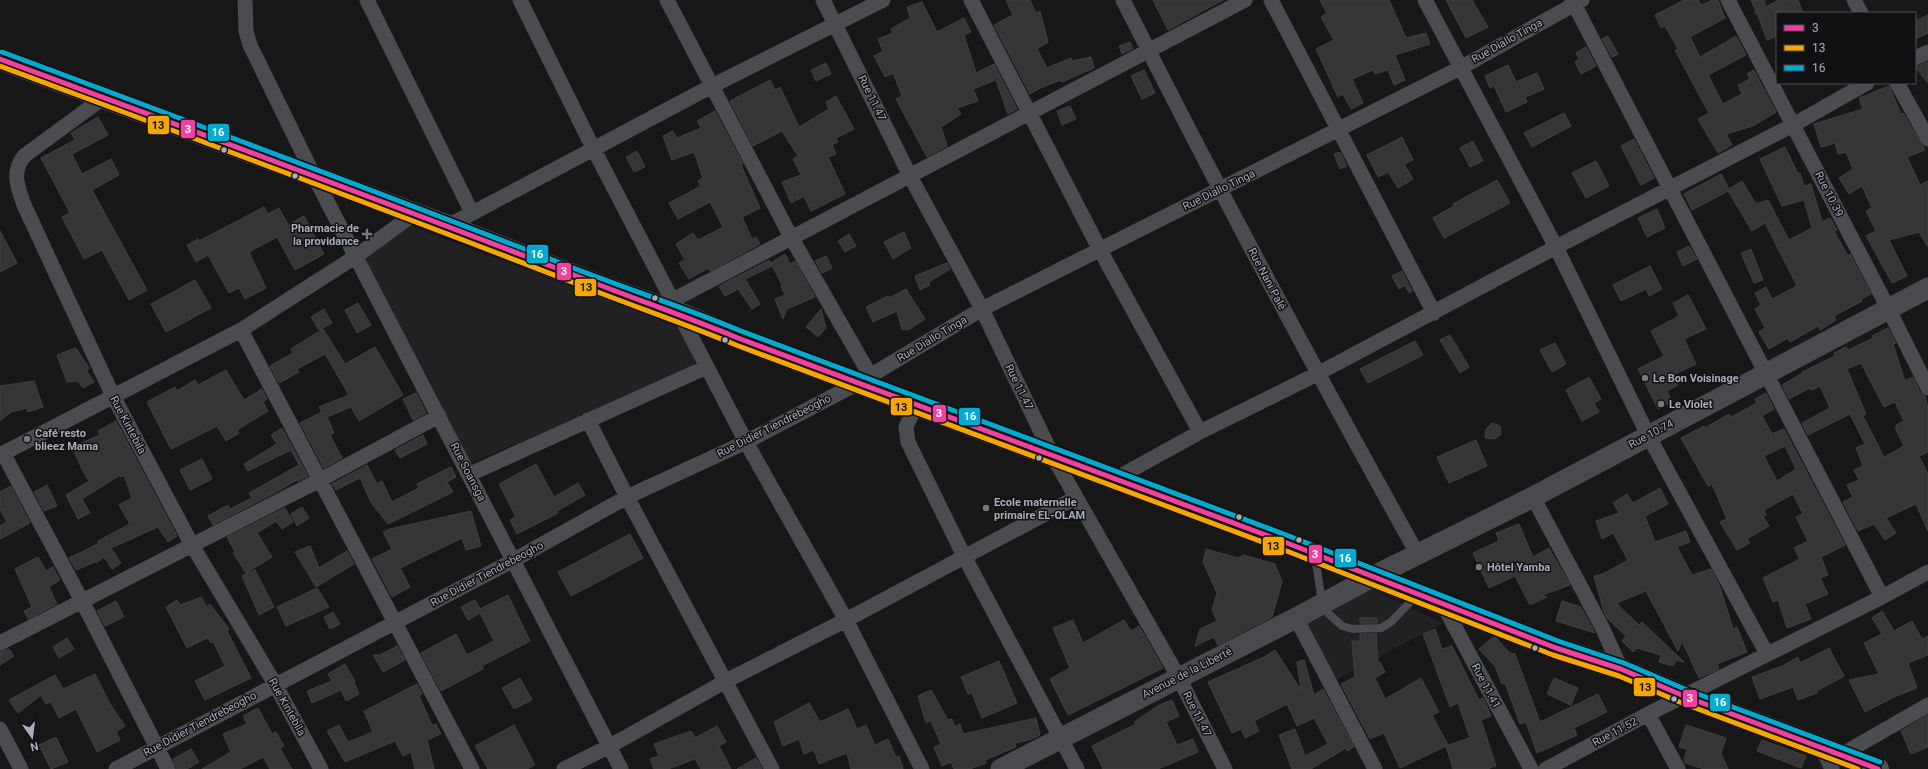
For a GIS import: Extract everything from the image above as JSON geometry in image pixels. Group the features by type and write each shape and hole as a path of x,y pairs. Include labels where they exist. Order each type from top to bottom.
{"main road":[{"path":"0,59 448,226 604,288 677,307 738,338 864,379 916,405 1314,553 1556,648 1620,669 1684,696 1821,746 1836,762 1878,769"},
{"name":"Rue 10.74","path":"1372,577 1533,497 1766,373 1889,310 1928,288"},
{"name":"Avenue de la Liberté","path":"1001,769 1296,618 1372,577"}],"street":[{"name":"Rue Soansga","path":"245,0 246,31 250,45 314,176 355,257 470,474 621,769"},
{"path":"367,0 472,213"},
{"path":"520,0 593,148 746,442 846,620 922,769"},
{"path":"668,0 864,379"},
{"name":"Rue 11.47","path":"823,0 910,176 982,309 1052,455 1075,498 1179,678 1225,769"},
{"path":"448,226 712,86 883,0"},
{"path":"971,0 1100,248 1200,432"},
{"name":"Rue Nani Palé","path":"1123,0 1219,190 1317,374 1418,555"},
{"path":"677,307 791,237 1246,0"},
{"path":"1270,0 1434,313"},
{"path":"1425,0 1462,67 1556,247 1648,435 1767,654"},
{"name":"Rue 10.39","path":"1728,0 1928,388"},
{"path":"1854,0 1860,12"},
{"path":"1576,1 1670,188 1882,597"},
{"name":"Rue Diallo Tinga","path":"864,379 982,309 1100,248 1219,190 1462,67 1576,1"},
{"path":"1916,58 1928,52"},
{"path":"1115,479 1200,432 1317,374 1556,247 1793,125 1865,84"},
{"path":"1898,84 1928,139"},
{"name":"Rue Kintebila","path":"103,98 24,156 18,164 16,175 24,205 112,396 192,546 275,684 321,769"},
{"path":"168,769 82,600 2,454 242,330 355,257 414,214"},
{"path":"242,330 472,769"},
{"path":"470,474 707,367"},
{"name":"Rue Didier Tiendrebeogho","path":"116,769 275,684 514,560 627,497 746,442 864,379"},
{"path":"916,405 906,427 908,442 964,556 1077,769"},
{"path":"0,643 320,480 439,416"},
{"path":"588,420 627,497 772,769"},
{"path":"1533,497 1602,627 1620,669"},
{"path":"564,769 610,746 726,681 846,620 1075,498"},
{"name":"Rue 11.52","path":"1546,769 1648,714 1882,597 1928,572"},
{"name":"Rue 11.41","path":"1442,603 1531,769"},
{"path":"1296,618 1375,769"},
{"path":"1836,762 1928,705"},
{"path":"1648,714 1678,769"},
{"path":"0,729 21,769"}],"lane":[{"path":"1314,553 1322,604 1328,614 1342,626 1353,629 1381,628 1391,622 1418,594"}],"shaded area":[{"path":"406,224 682,328 697,367 471,463 361,260"},
{"path":"1369,588 1443,623 1332,682 1300,620"}],"building":[{"path":"1006,0 1030,0 1036,13 1040,11 1048,42 1037,49 1047,68 1071,58 1072,61 1091,57 1094,68 1062,82 1061,80 1040,88 1030,94 994,25 1013,15"},
{"path":"1153,0 1223,0 1168,30"},
{"path":"1320,0 1389,0 1406,38 1426,33 1430,44 1395,55 1405,80 1394,85 1388,70 1375,74 1373,70 1352,79 1363,103 1351,109 1343,94 1338,97 1316,49 1334,40 1321,17 1327,13"},
{"path":"1446,0 1472,0 1488,27 1466,38"},
{"path":"1684,0 1698,0 1701,5 1713,0 1718,0 1725,18 1690,37 1700,57 1736,36 1746,55 1708,75 1723,104 1742,94 1738,85 1750,79 1747,74 1754,70 1776,112 1753,126 1726,134 1732,145 1718,153 1698,119 1709,113 1675,50 1678,49 1665,26 1661,28 1655,15"},
{"path":"1751,0 1764,0 1766,7 1779,0 1798,0 1803,12 1776,12 1776,36 1767,40 1757,13 1754,13 1756,12"},
{"path":"922,2 937,32 964,18 971,32 964,35 976,73 994,64 1017,109 1008,114 996,80 973,89 978,101 957,108 961,114 941,127 947,146 927,157 896,99 902,96 893,73 885,77 874,56 883,51 878,39 893,33 891,29 910,18 907,7"},
{"path":"1928,15 1928,33 1916,39 1916,21"},
{"path":"1608,36 1618,54 1612,57 1602,39"},
{"path":"1130,42 1133,49 1122,54 1119,46"},
{"path":"1586,47 1596,66 1581,74 1575,62 1579,59 1576,53"},
{"path":"1928,62 1928,83 1916,68 1916,67"},
{"path":"826,63 831,74 816,81 811,70"},
{"path":"1508,65 1516,82 1537,73 1544,89 1525,97 1527,102 1506,112 1494,86 1490,88 1485,76"},
{"path":"1144,70 1155,93 1142,99 1131,76"},
{"path":"770,80 775,90 780,87 799,127 829,109 826,102 836,96 854,129 836,138 838,142 832,145 836,154 828,157 845,194 811,211 804,196 791,203 782,182 801,175 793,159 798,156 782,131 753,146 730,101"},
{"path":"1889,86 1901,114 1903,113 1925,150 1907,157 1920,185 1928,181 1928,247 1919,232 1889,240 1907,276 1892,283 1866,236 1876,231 1866,211 1872,208 1862,186 1849,194 1839,178 1853,169 1846,152 1838,154 1835,143 1821,147 1814,124 1863,109 1859,98"},
{"path":"1070,106 1076,119 1062,125 1057,111"},
{"path":"715,111 743,164 741,165 760,208 742,217 752,239 756,237 760,244 710,271 708,268 689,279 679,263 685,260 676,244 693,233 698,240 723,227 710,202 678,219 669,203 701,186 698,181 703,178 694,152 672,160 663,136 673,131 677,138 701,128 697,121"},
{"path":"1564,113 1571,126 1532,147 1524,133"},
{"path":"98,117 108,135 72,154 82,174 111,159 119,175 92,190 147,290 129,300 102,250 84,259 62,217 70,213 41,158 75,140 71,133"},
{"path":"1402,137 1413,160 1404,164 1413,179 1398,188 1388,172 1378,177 1367,155"},
{"path":"1634,139 1654,178 1641,185 1621,146"},
{"path":"1473,141 1483,161 1470,167 1460,148"},
{"path":"1785,147 1798,174 1800,173 1804,186 1811,184 1822,222 1830,218 1837,230 1834,231 1848,256 1850,254 1871,294 1861,299 1862,301 1834,316 1836,320 1820,330 1818,326 1790,342 1788,338 1769,349 1759,332 1765,328 1755,309 1761,305 1755,293 1766,287 1772,299 1797,286 1765,223 1752,231 1728,191 1692,210 1684,194 1721,174 1729,189 1742,181 1756,204 1768,200 1789,240 1812,228 1804,200 1782,206 1760,159"},
{"path":"637,151 645,167 634,172 626,157"},
{"path":"1340,152 1347,166 1340,169 1334,154"},
{"path":"1596,161 1609,186 1586,198 1572,173"},
{"path":"1497,180 1510,203 1444,238 1433,218 1454,206 1453,204"},
{"path":"264,207 268,214 279,208 288,225 304,216 324,254 295,270 277,237 249,252 266,288 245,299 239,288 229,293 208,255 196,262 187,245 198,239 199,241"},
{"path":"1657,209 1665,228 1647,237 1638,218"},
{"path":"0,231 17,263 0,272"},
{"path":"904,232 911,248 893,259 884,242"},
{"path":"849,234 856,246 845,252 838,241"},
{"path":"1689,246 1697,259 1683,266 1677,252"},
{"path":"1751,249 1763,280 1754,283 1741,253"},
{"path":"785,254 790,264 795,261 815,297 787,309 783,319 775,299 785,295 781,286 782,285 771,263"},
{"path":"826,256 832,268 822,273 815,261"},
{"path":"769,260 772,266 745,279 760,304 752,309 738,289 725,296 719,286"},
{"path":"947,263 950,269 929,282 930,285 920,290 915,276"},
{"path":"1650,266 1662,289 1649,296 1646,289 1621,301 1613,285"},
{"path":"1402,271 1412,291 1409,293 1405,285 1399,289 1392,276"},
{"path":"195,280 211,308 166,332 151,304"},
{"path":"906,289 925,319 910,329 902,330 897,311 873,322 866,307 888,296 889,298"},
{"path":"1688,295 1706,329 1684,339 1696,364 1673,375 1678,385 1667,391 1672,402 1658,409 1638,369 1664,356 1651,331 1679,316 1673,303"},
{"path":"358,303 371,325 357,333 345,310"},
{"path":"324,309 332,323 319,330 311,317"},
{"path":"821,309 826,328 818,337 806,327"},
{"path":"1888,328 1896,343 1893,344 1905,381 1913,377 1920,392 1925,396 1928,408 1928,452 1919,456 1928,474 1928,531 1916,504 1886,518 1896,533 1885,540 1874,524 1858,531 1843,502 1853,497 1847,485 1859,480 1854,470 1863,466 1856,448 1865,444 1850,414 1808,435 1802,423 1830,408 1820,386 1811,390 1810,388 1789,399 1782,385 1803,373 1802,372 1835,356 1834,353 1846,347 1848,350 1873,338 1872,336","holes":["1861,363 1884,407 1895,402 1904,421 1896,425 1896,430 1904,446 1884,457 1863,416 1866,414 1847,369"]},
{"path":"323,329 345,364 375,347 403,395 359,421 351,407 327,417 334,433 330,435 342,458 324,468 300,423 322,412 319,407 349,395 325,354 297,369 299,372 279,383 270,366 293,353 291,349"},
{"path":"1450,335 1469,367 1460,373 1440,340"},
{"path":"1415,341 1423,355 1368,383 1360,369"},
{"path":"1555,343 1566,364 1552,372 1540,350"},
{"path":"76,348 89,368 86,370 94,382 83,388 78,381 67,382 57,355"},
{"path":"226,370 244,400 262,389 267,399 263,402 268,411 237,430 239,433 226,441 217,426 171,449 147,402 175,387 177,391 195,380 198,385"},
{"path":"1589,377 1601,399 1594,403 1599,412 1582,421 1566,390"},
{"path":"34,381 43,407 28,412 27,408 11,412 0,421 0,386"},
{"path":"416,393 426,413 413,420 403,399"},
{"path":"1766,393 1774,409 1762,416 1772,434 1784,429 1845,545 1821,557 1828,575 1820,578 1828,594 1805,604 1811,619 1787,628 1778,600 1773,602 1763,578 1800,559 1794,548 1808,541 1796,517 1803,514 1793,494 1764,510 1766,515 1763,516 1769,526 1747,539 1750,543 1737,550 1720,522 1727,519 1712,484 1708,486 1681,438 1704,426 1705,428 1729,414 1731,417 1757,403 1755,399","holes":["1785,446 1796,469 1777,481 1764,456"]},
{"path":"116,421 177,536 168,542 158,527 111,548 121,563 112,569 104,557 96,563 95,562 76,570 69,558 99,543 98,541 130,524 119,505 132,498 124,475 121,477 120,475 82,499 90,513 78,519 66,495 89,481 72,447 100,435 98,431"},
{"path":"1492,423 1500,426 1501,434 1495,439 1485,438 1486,429"},
{"path":"282,428 308,476 298,481 297,480 213,525 208,516 228,505 230,509 252,498 249,493 299,465 291,450 248,471 244,464 277,444 271,435"},
{"path":"423,435 427,444 400,458 395,450"},
{"path":"1476,440 1487,466 1449,483 1437,457"},
{"path":"202,459 212,479 190,490 180,470"},
{"path":"536,464 554,497 578,483 585,495 557,511 558,513 517,534 510,520 516,517 499,484"},
{"path":"367,465 377,484 382,481 392,502 419,488 417,484 451,467 456,477 447,482 453,492 388,524 372,504 360,478 336,490 332,484"},
{"path":"47,485 57,506 44,511 34,492"},
{"path":"11,486 30,523 0,539 0,526 7,522 0,509 0,492"},
{"path":"1660,488 1668,504 1645,516 1655,542 1686,531 1690,542 1677,547 1692,575 1711,569 1719,584 1733,629 1737,627 1747,652 1717,664 1719,669 1699,678 1682,641 1678,651 1646,591 1616,603 1639,625 1642,622 1684,662 1676,660 1673,666 1659,662 1661,655 1637,648 1633,652 1622,641 1626,636 1607,618 1594,576 1603,574 1628,560 1613,533 1602,539 1596,521 1619,513 1613,503 1627,494 1633,503"},
{"path":"302,507 309,518 297,526 291,514"},
{"path":"285,508 293,522 282,529 276,521 257,533 272,557 246,573 233,553 235,552 227,537"},
{"path":"471,511 481,546 466,550 462,538 400,568 410,587 392,597 372,559 392,549 383,532 390,529"},
{"path":"1519,524 1533,557 1549,548 1570,585 1542,595 1547,597 1530,605 1515,576 1489,588 1473,553 1499,541 1496,533"},
{"path":"630,534 643,558 571,596 558,572"},
{"path":"310,546 319,568 347,551 354,564 316,587 295,552"},
{"path":"1206,549 1238,558 1244,555 1275,564 1282,582 1272,617 1218,645 1214,637 1195,646 1200,629 1217,621 1212,610 1217,593 1203,562"},
{"path":"38,557 46,571 53,567 60,580 49,587 57,604 28,619 24,611 32,607 15,569"},
{"path":"255,570 274,607 259,615 242,576"},
{"path":"317,588 329,607 286,626 277,607"},
{"path":"508,595 530,641 482,666 483,669 441,691 421,653 456,634 467,655 494,641 480,613 468,620 461,607 475,600 480,609"},
{"path":"202,597 206,607 210,604 229,629 227,631 251,678 205,700 195,681 225,666 213,641 211,643 207,638 187,648 166,607 177,600 180,605"},
{"path":"116,601 124,617 105,626 97,611"},
{"path":"1562,601 1581,607 1595,633 1556,621"},
{"path":"1882,611 1894,631 1912,621 1922,639 1928,636 1928,655 1908,663 1917,688 1894,697 1865,712 1849,680 1879,674 1864,643 1882,634 1872,618"},
{"path":"333,612 340,624 330,629 324,617"},
{"path":"1360,618 1377,618 1377,623 1360,623"},
{"path":"1073,620 1083,643 1124,620 1131,631 1139,626 1163,668 1068,715 1050,679 1070,668 1053,628"},
{"path":"1435,629 1442,649 1452,646 1479,700 1483,698 1491,716 1481,720 1496,766 1487,769 1453,769 1446,746 1400,768 1384,733 1370,739 1341,684 1355,677 1352,641 1360,641 1360,634 1376,634 1378,663 1380,662 1385,672 1375,678 1385,699 1421,678 1439,712 1432,715 1448,745 1470,738 1458,703 1450,707 1423,634"},
{"path":"1493,637 1496,638 1510,653 1515,654 1540,722 1598,694 1607,712 1574,728 1577,735 1537,753 1526,722 1520,724 1505,683 1502,684 1495,666 1479,649"},
{"path":"67,638 74,649 59,658 53,647"},
{"path":"397,646 405,660 383,672 373,655 380,655"},
{"path":"1829,648 1844,676 1817,691 1817,693 1798,700 1793,687 1760,699 1752,677 1782,666 1798,657 1800,663"},
{"path":"9,649 14,656 0,665 0,652"},
{"path":"1275,650 1301,690 1297,662 1304,660 1314,695 1323,689 1354,747 1347,751 1346,748 1311,769 1292,769 1279,735 1295,729 1305,756 1328,744 1314,718 1297,726 1287,704 1254,721 1259,731 1245,738 1241,729 1232,733 1208,682 1264,657"},
{"path":"999,661 1017,703 982,718 972,693 968,694 961,677"},
{"path":"345,664 355,681 354,682 359,694 346,701 341,690 312,703 307,691 332,681 328,674"},
{"path":"95,674 110,704 125,726 116,732 120,740 97,752 76,709 59,718 51,702 46,704 41,695 18,713 9,700 55,675 63,689"},
{"path":"520,678 532,700 514,709 502,688"},
{"path":"1554,678 1578,688 1571,705 1547,694"},
{"path":"417,684 422,694 419,696 432,725 436,724 441,734 427,740 434,769 415,769 411,752 403,756 395,741 345,762 327,731 339,725 348,742 373,732 364,711"},
{"path":"931,690 948,720 952,719 955,727 960,724 963,734 1036,718 1040,735 1032,739 1015,743 1016,747 985,760 986,763 970,769 954,769 951,762 942,766 934,747 941,744 931,721 926,723 918,696"},
{"path":"1172,700 1179,716 1166,722 1177,745 1193,739 1198,752 1158,769 1103,769 1092,746 1136,724 1134,722 1161,704"},
{"path":"809,703 820,722 848,709 857,729 866,725 875,745 888,739 896,757 899,756 903,769 851,769 847,753 819,764 814,750 804,754 799,739 783,746 774,722"},
{"path":"258,708 272,734 276,732 284,746 280,748 292,769 270,769 263,757 240,769 202,769 231,752 223,734 247,724 243,716"},
{"path":"1928,715 1928,747 1911,754 1901,731"},
{"path":"514,725 535,765 527,769 488,769 475,746"},
{"path":"1686,725 1726,738 1721,753 1728,769 1704,769 1685,763 1684,761 1687,749 1679,747"},
{"path":"717,726 726,742 719,746 731,769 701,769 695,759 668,769 654,769 650,759 659,756 654,744 691,731 695,738"},
{"path":"56,737 68,762 51,769 39,745"},
{"path":"1762,740 1806,756 1801,768 1757,751"},
{"path":"191,749 199,762 187,769 177,769 173,759"},
{"path":"756,758 762,769 737,769"}],"transit line":[{"name":"16","path":"2,52 1289,536 1558,641 1624,663 1687,690 1880,762"},
{"name":"3","path":"0,59 362,194 738,338 1287,543 1556,648 1621,669 1684,696 1878,769"},
{"name":"13","path":"0,66 361,201 736,345 1284,550 1553,655 1619,676 1682,703 1858,769"}],"place":[{"name":"Pharmacie de la providance","path":"367,234"},
{"name":"Le Bon Voisinage","path":"1645,378"},
{"name":"Le Violet","path":"1661,404"},
{"name":"Café resto blieez Mama","path":"27,439"},
{"name":"Ecole maternelle primaire EL-OLAM","path":"986,508"},
{"name":"Hôtel Yamba","path":"1479,567"}]}
